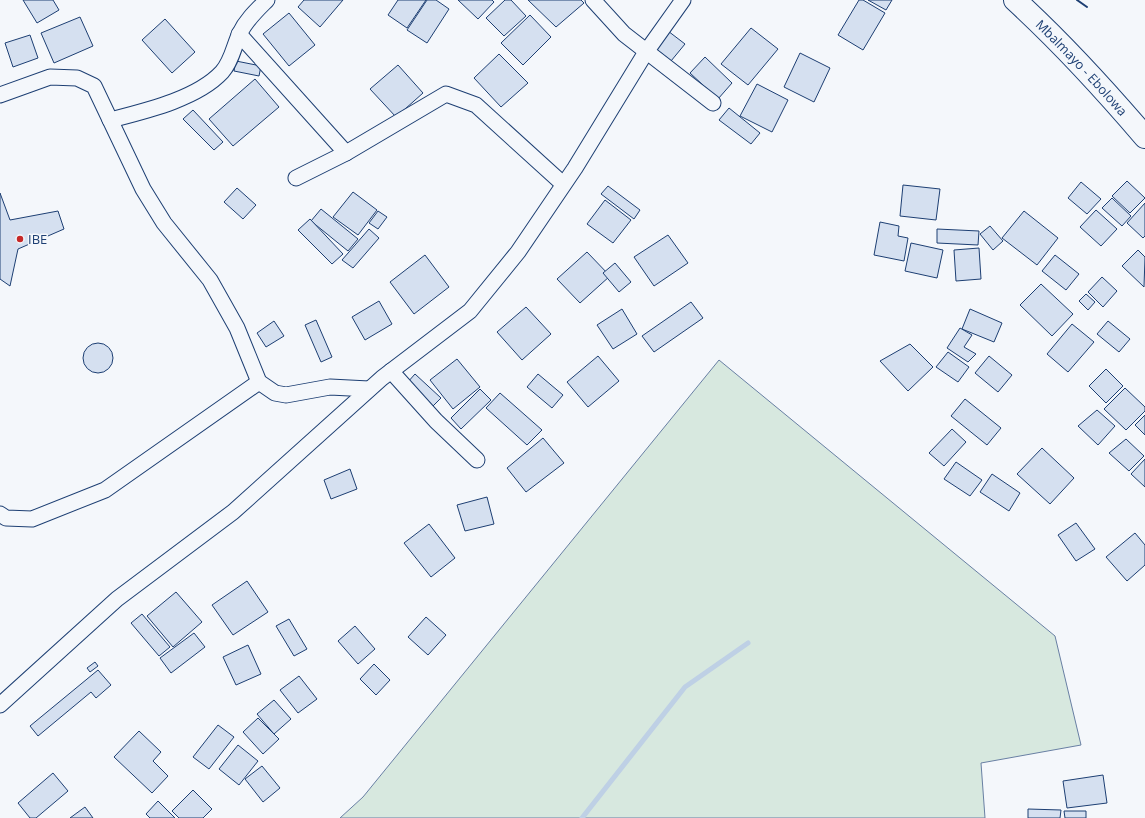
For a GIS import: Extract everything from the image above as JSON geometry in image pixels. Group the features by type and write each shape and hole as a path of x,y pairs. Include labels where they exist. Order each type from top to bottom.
{"highway":[{"name":"Mbalmayo - Ebolowa","path":"1015,0 1048,30 1098,83 1145,137"}],"street":[{"path":"110,120 169,104 201,87 222,71 235,48 239,34 248,19 267,0"},
{"path":"593,0 624,34 713,103"},
{"path":"0,705 117,599 233,512 369,389 470,311 518,252 563,184 646,52 683,0"},
{"path":"239,34 346,153"},
{"path":"0,95 50,77 77,78 94,86 143,189 164,223 210,280 237,328 260,382 275,393 286,395 330,387 369,389"},
{"path":"296,178 346,153 446,94 476,105 563,184"},
{"path":"391,371 436,421 477,460"},
{"path":"0,514 6,518 32,519 105,490 260,382"}],"shaded area":[{"path":"719,360 1055,636 1081,745 981,763 985,818 340,818 363,797"}],"building":[{"path":"23,0 53,0 59,10 37,23"},
{"path":"304,0 343,0 320,27 298,7"},
{"path":"398,0 426,0 407,28 388,15"},
{"path":"427,0 436,0 449,9 427,43 407,30"},
{"path":"458,0 492,0 494,2 478,19"},
{"path":"505,0 511,0 526,16 504,36 486,18"},
{"path":"528,0 581,0 584,3 556,27"},
{"path":"859,0 863,0 885,13 863,50 838,35"},
{"path":"868,0 892,0 886,10"},
{"path":"289,13 315,45 289,66 263,34"},
{"path":"530,15 551,37 523,65 501,43"},
{"path":"80,17 93,46 54,63 41,33"},
{"path":"165,19 195,52 172,73 142,40"},
{"path":"751,28 778,49 748,85 721,64"},
{"path":"668,31 685,44 671,61 656,49"},
{"path":"30,35 38,58 13,67 5,43"},
{"path":"800,53 830,68 814,102 784,87"},
{"path":"499,54 528,83 501,107 474,78"},
{"path":"705,57 732,83 718,99 690,73"},
{"path":"236,61 261,66 259,76 234,71"},
{"path":"398,65 423,93 396,117 370,89"},
{"path":"255,79 279,107 233,146 209,119"},
{"path":"757,84 788,100 772,132 740,116"},
{"path":"729,108 760,133 751,144 719,120"},
{"path":"193,110 223,142 214,150 183,119"},
{"path":"1127,181 1145,198 1130,213 1112,196"},
{"path":"1081,182 1101,199 1087,214 1068,198"},
{"path":"903,185 940,189 936,220 900,216"},
{"path":"608,186 640,210 634,219 601,194"},
{"path":"237,188 256,205 243,219 224,202"},
{"path":"353,192 377,210 358,235 333,217"},
{"name":"IBE","path":"0,193 10,220 58,211 64,229 18,249 10,286 0,279"},
{"path":"1112,198 1131,216 1122,226 1102,208"},
{"path":"605,200 631,220 613,243 587,224"},
{"path":"1145,203 1145,236 1143,238 1127,223"},
{"path":"321,209 358,239 348,251 311,221"},
{"path":"1096,210 1117,229 1101,246 1080,227"},
{"path":"378,211 387,217 378,229 369,223"},
{"path":"1024,211 1058,238 1037,265 1002,238"},
{"path":"310,219 343,254 332,264 298,230"},
{"path":"880,222 899,226 898,236 908,238 904,261 874,255"},
{"path":"990,226 1003,241 993,250 980,234"},
{"path":"369,229 379,238 353,268 342,260"},
{"path":"937,229 979,231 978,245 937,243"},
{"path":"668,235 688,263 654,286 634,257"},
{"path":"911,243 943,250 937,278 905,271"},
{"path":"979,248 981,279 956,281 954,250"},
{"path":"1138,250 1145,257 1144,287 1122,266"},
{"path":"587,252 610,276 580,303 557,279"},
{"path":"425,255 449,287 414,314 390,282"},
{"path":"1055,255 1079,274 1066,290 1042,271"},
{"path":"615,263 631,282 619,292 603,273"},
{"path":"1102,277 1117,291 1103,307 1088,292"},
{"path":"1041,284 1073,314 1052,336 1020,305"},
{"path":"1086,294 1095,302 1088,310 1079,301"},
{"path":"379,301 392,324 365,340 352,317"},
{"path":"691,302 703,318 654,352 642,336"},
{"path":"526,307 551,334 522,360 497,332"},
{"path":"622,309 637,334 613,349 597,325"},
{"path":"970,309 1002,323 994,342 962,329"},
{"path":"316,320 332,357 321,362 305,325"},
{"path":"274,321 284,336 266,347 257,333"},
{"path":"1108,321 1130,339 1119,352 1097,334"},
{"path":"1072,324 1094,342 1068,372 1047,354"},
{"path":"960,328 972,335 964,347 976,354 968,362 947,348"},
{"path":"98,343 109,347 113,358 109,369 98,373 87,369 83,358 87,347"},
{"path":"910,344 933,367 908,391 880,361"},
{"path":"948,352 969,367 958,382 936,367"},
{"path":"598,356 619,381 588,407 567,382"},
{"path":"989,356 1012,375 998,392 975,373"},
{"path":"457,359 480,387 453,409 430,380"},
{"path":"1106,369 1123,386 1106,403 1089,386"},
{"path":"415,374 441,398 433,406 407,383"},
{"path":"538,374 563,395 552,408 527,387"},
{"path":"1125,388 1145,407 1145,411 1126,430 1104,409"},
{"path":"480,389 491,400 461,429 451,418"},
{"path":"500,393 542,430 527,445 486,408"},
{"path":"965,399 1001,428 987,445 951,416"},
{"path":"1097,410 1115,426 1098,445 1078,426"},
{"path":"1145,415 1145,435 1135,425"},
{"path":"952,429 966,442 944,466 929,453"},
{"path":"543,438 564,463 526,492 507,468"},
{"path":"1126,439 1144,456 1129,471 1109,453"},
{"path":"1042,448 1074,478 1050,504 1017,474"},
{"path":"1145,459 1145,487 1131,474"},
{"path":"956,462 982,480 970,496 944,479"},
{"path":"350,469 357,489 331,499 324,480"},
{"path":"992,474 1020,493 1009,511 980,492"},
{"path":"487,497 494,524 465,531 457,505"},
{"path":"1076,523 1095,549 1076,561 1058,535"},
{"path":"429,524 455,558 431,577 404,543"},
{"path":"1135,533 1145,545 1145,565 1127,581 1106,557"},
{"path":"247,581 268,612 233,635 212,605"},
{"path":"176,592 202,622 173,647 147,616"},
{"path":"142,614 170,647 159,656 131,623"},
{"path":"426,617 446,635 428,655 408,637"},
{"path":"289,619 307,649 294,656 276,626"},
{"path":"355,626 375,649 358,664 338,641"},
{"path":"194,633 205,647 171,673 160,658"},
{"path":"248,645 261,674 236,685 223,657"},
{"path":"95,662 98,666 90,672 87,668"},
{"path":"374,664 390,680 376,695 360,679"},
{"path":"98,670 111,685 96,698 91,692 38,736 30,726"},
{"path":"299,676 317,699 298,713 280,690"},
{"path":"274,700 291,719 274,734 257,714"},
{"path":"258,718 279,739 263,754 243,732"},
{"path":"218,725 234,737 209,769 193,757"},
{"path":"139,731 161,752 153,761 168,776 152,793 114,757"},
{"path":"238,745 258,761 239,785 219,769"},
{"path":"262,766 280,788 263,802 245,779"},
{"path":"53,773 68,791 36,818 30,818 18,803"},
{"path":"1103,775 1107,803 1067,808 1063,781"},
{"path":"193,790 212,809 203,818 179,818 172,811"},
{"path":"158,801 175,818 150,818 146,814"},
{"path":"85,807 93,818 70,818"},
{"path":"1028,809 1061,810 1060,818 1028,818"},
{"path":"1064,811 1086,811 1086,818 1065,818"}],"waterway":[{"path":"582,818 685,687 748,643"}],"wall":[{"path":"1077,0 1087,7"}],"place":[{"name":"IBE","path":"20,239"}]}
